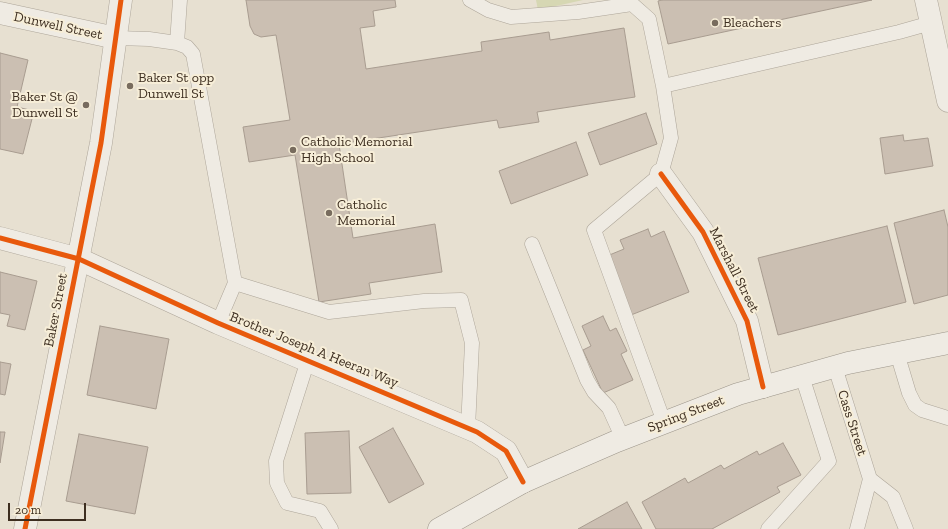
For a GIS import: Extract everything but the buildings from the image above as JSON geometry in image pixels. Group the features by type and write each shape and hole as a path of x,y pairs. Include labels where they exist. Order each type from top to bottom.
{"street":[{"name":"Baker Street","path":"25,529 101,143 121,0"},
{"path":"926,0 948,101"},
{"name":"Dunwell Street","path":"0,13 116,38"},
{"name":"Marshall Street","path":"661,174 703,232 747,321 763,387"},
{"name":"Brother Joseph A Heeran Way","path":"0,238 79,259 218,323 477,432 506,451 522,482"},
{"name":"Spring Street","path":"439,529 522,482 664,422 738,394 835,367 948,343"}],"lane":[{"path":"177,43 180,0"},
{"path":"470,0 488,10 511,17 557,14 632,4 649,19 663,86 671,138 661,174 594,230 664,422"},
{"path":"663,86 899,32 931,23"},
{"path":"116,38 149,39 177,43 186,46 193,54 235,283 218,323"},
{"path":"532,244 587,380 594,392 609,408 623,439"},
{"path":"235,283 329,312 424,302 461,300 472,343 468,428"},
{"path":"897,353 909,393 915,405 922,410 948,418"},
{"path":"308,360 276,461 276,483 287,502 320,510 331,529"},
{"name":"Cass Street","path":"835,367 870,479"},
{"path":"768,529 829,461 802,376"},
{"path":"857,529 870,479 893,497 906,529"}],"green space":[{"path":"536,0 583,0 538,10"}],"cycle path":[{"path":"25,529 101,143 121,0"},
{"path":"661,174 703,232 747,321 763,387"},
{"path":"0,238 79,259 218,323 477,432 506,451 523,482"}],"place":[{"name":"Bleachers","path":"715,23"},
{"name":"Baker St opp Dunwell St","path":"130,86"},
{"name":"Baker St @ Dunwell St","path":"86,105"},
{"name":"Catholic Memorial High School","path":"293,150"},
{"name":"Catholic Memorial","path":"329,213"}]}
